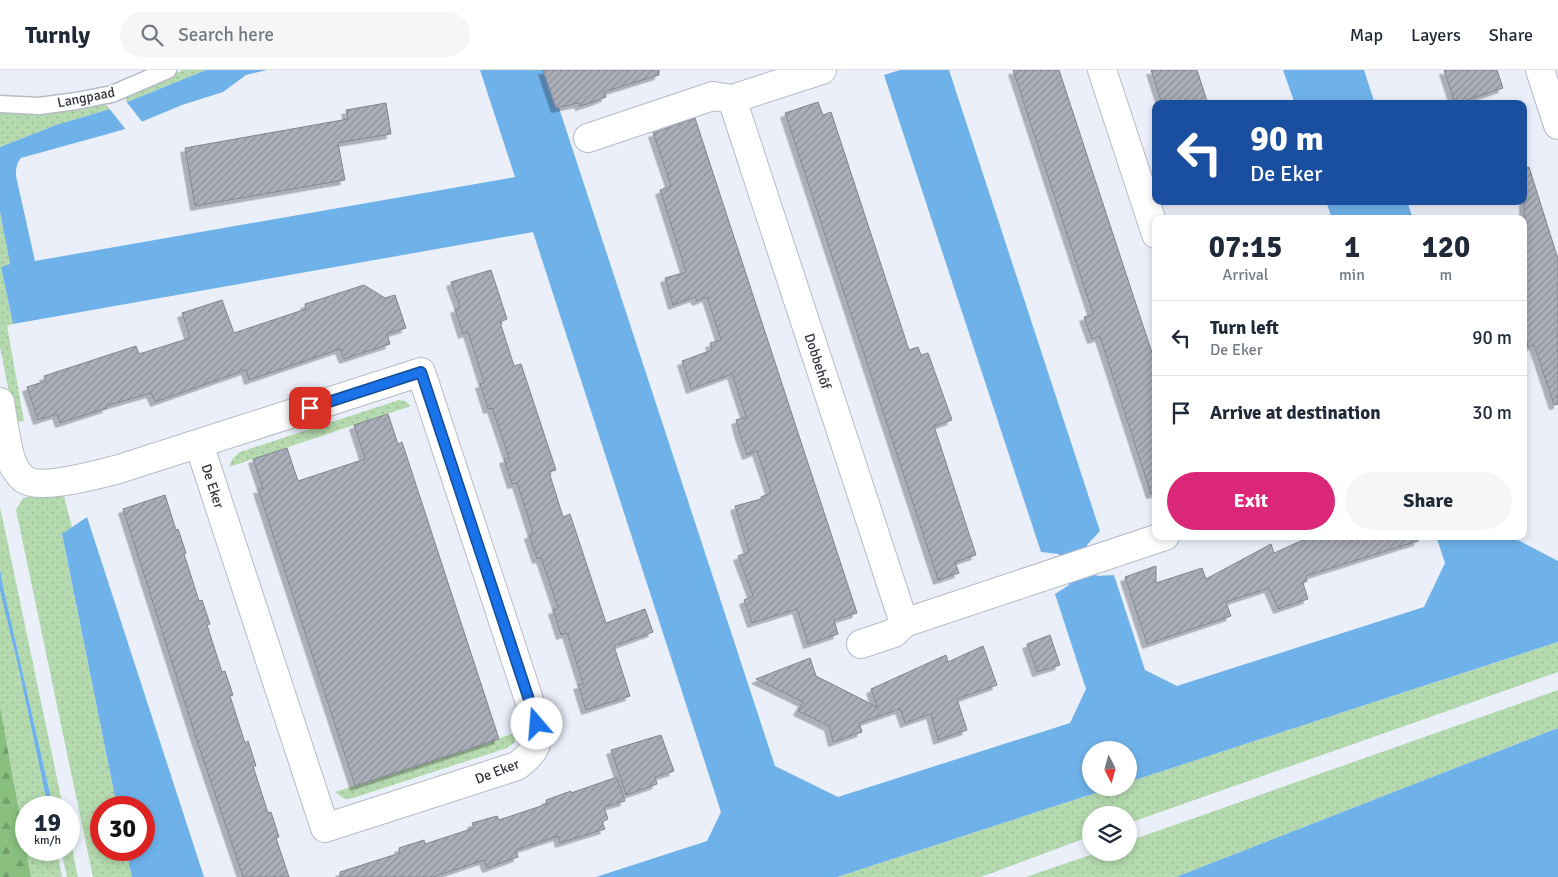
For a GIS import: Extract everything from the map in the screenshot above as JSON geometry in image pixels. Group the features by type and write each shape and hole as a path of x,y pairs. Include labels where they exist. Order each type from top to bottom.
{"street":[{"path":"588,138 713,96 732,99 822,70"},
{"path":"1102,70 1152,222"},
{"path":"1540,70 1558,125"},
{"name":"Dobbehôf","path":"732,99 904,623"},
{"name":"De Eker","path":"0,402 14,467 24,480 37,484 75,479 119,469 421,372 537,724 538,737 535,748 528,758 517,766 325,828 200,444"},
{"path":"862,644 894,634 904,623 1153,540"}],"lane":[{"name":"Langpaad","path":"0,104 39,106 112,94 168,70"}],"green space":[{"path":"183,70 206,70 127,102 125,97"},
{"path":"104,103 110,109 56,125 0,147 0,111"},
{"path":"0,212 10,264 1,267 13,324 7,326 24,421 15,422 0,347"},
{"path":"399,400 405,401 411,406 229,467 233,458 240,452"},
{"path":"63,492 72,527 62,535 115,796 90,796 90,861 128,861 132,877 93,877 80,815 80,796 76,796 16,510 23,498"},
{"path":"0,508 61,796 51,796 0,569"},
{"path":"0,591 46,796 16,796 0,706"},
{"path":"1558,642 1558,672 1137,820 1137,806 1082,806 1082,839 981,877 837,877 1086,796 1138,796 1138,779"},
{"path":"1558,690 1558,728 1176,877 1026,877 1082,858 1082,861 1137,861 1137,838"},
{"path":"0,706 16,796 15,861 28,861 31,877 0,877"},
{"path":"518,732 514,743 507,748 353,798 345,799 335,792"},
{"path":"28,861 59,861 62,877 31,877"},
{"path":"63,861 75,861 78,877 67,877"}],"water":[{"path":"206,70 267,70 246,75 223,92 182,105 122,130 21,158 18,162 16,176 35,261 515,177 480,70 547,70 544,72 556,108 559,108 775,766 838,797 1070,723 1086,689 1055,594 1069,585 1059,554 1041,552 884,75 900,70 949,70 1100,531 1087,545 1097,576 1114,575 1145,670 1177,686 1424,607 1445,563 1437,540 1518,540 1558,561 1558,642 1138,779 1138,741 1082,741 1082,796 1086,796 837,877 596,877 707,841 721,812 533,232 13,324 1,267 10,264 0,212 0,147 56,125 110,109"},
{"path":"1283,70 1364,70 1374,100 1294,100"},
{"path":"1327,205 1408,205 1412,215 1331,215"},
{"path":"87,517 204,877 132,877 128,861 155,861 155,796 115,796 62,534"},
{"path":"0,569 51,796 46,796 0,591"},
{"path":"1558,728 1558,877 1176,877"}],"pier":[{"path":"125,100 143,123 127,131 108,107"}],"building":[{"path":"543,70 659,70 659,75 604,92 606,97 593,102 580,106 579,103 556,108"},
{"path":"1013,70 1059,70 1152,353 1152,494 1100,337 1092,339 1084,317 1093,314"},
{"path":"1151,70 1197,70 1207,100 1161,100"},
{"path":"1444,70 1497,70 1503,88 1467,100 1454,100"},
{"path":"818,102 823,115 831,112 909,350 918,347 921,355 928,353 952,420 934,426 976,555 955,562 959,573 938,580 785,113"},
{"path":"386,103 391,134 338,143 345,180 195,206 185,148 348,119 346,110"},
{"path":"695,118 857,613 834,620 838,634 808,644 797,609 752,623 744,600 753,596 738,556 749,552 735,506 761,499 761,497 771,493 757,451 747,455 740,435 736,420 746,417 732,374 691,389 682,361 712,350 710,343 721,340 707,297 697,301 695,297 673,305 665,278 686,272 660,190 671,186 653,133"},
{"path":"1527,167 1529,167 1558,259 1558,404 1554,405 1534,345 1528,347 1527,344 1527,215 1524,215 1524,205 1527,205"},
{"path":"491,270 507,319 500,322 514,366 521,364 556,470 549,472 563,517 570,514 606,623 645,609 653,632 614,646 630,696 586,710 578,685 583,684 567,633 561,635 553,610 558,608 541,558 537,559 529,535 533,533 517,483 512,484 504,459 509,458 492,408 488,409 480,384 484,383 468,332 463,334 455,309 460,307 451,282"},
{"path":"364,285 385,298 395,295 406,328 387,334 390,344 344,359 340,349 249,380 246,370 155,402 151,393 106,406 107,408 60,423 57,414 38,420 27,387 46,381 44,376 136,346 139,354 190,338 182,313 222,300 234,333 306,309 305,304"},
{"path":"388,414 398,444 402,442 499,739 355,786 258,489 263,489 253,459 287,448 298,481 365,459 354,425"},
{"path":"165,495 176,530 178,529 186,553 184,554 199,601 202,600 210,624 207,625 222,672 225,671 233,695 230,696 245,743 248,741 256,766 253,766 268,813 271,812 279,837 276,838 289,877 243,877 195,735 123,509"},
{"path":"1303,540 1418,540 1306,576 1307,581 1303,583 1308,599 1278,609 1269,588 1226,602 1231,616 1147,644 1125,577 1156,566 1156,583 1202,568 1206,579 1271,544 1274,553"},
{"path":"1050,635 1060,665 1037,672 1027,644"},
{"path":"983,646 997,685 957,699 967,730 938,740 931,714 905,723 900,709 859,723 862,732 833,742 829,726 798,711 803,702 756,679 810,658 816,676 877,707 871,689 946,655 948,662"},
{"path":"661,735 674,771 655,777 657,784 626,795 611,750"},
{"path":"617,777 625,801 604,807 608,819 602,822 605,829 560,843 558,836 516,850 518,857 487,868 484,860 433,877 340,877 340,872 400,853 399,848 424,840 425,844 474,828 472,823 497,816 499,820 547,804 546,800"}],"route":[{"path":"310,408 421,372 537,724"}]}
